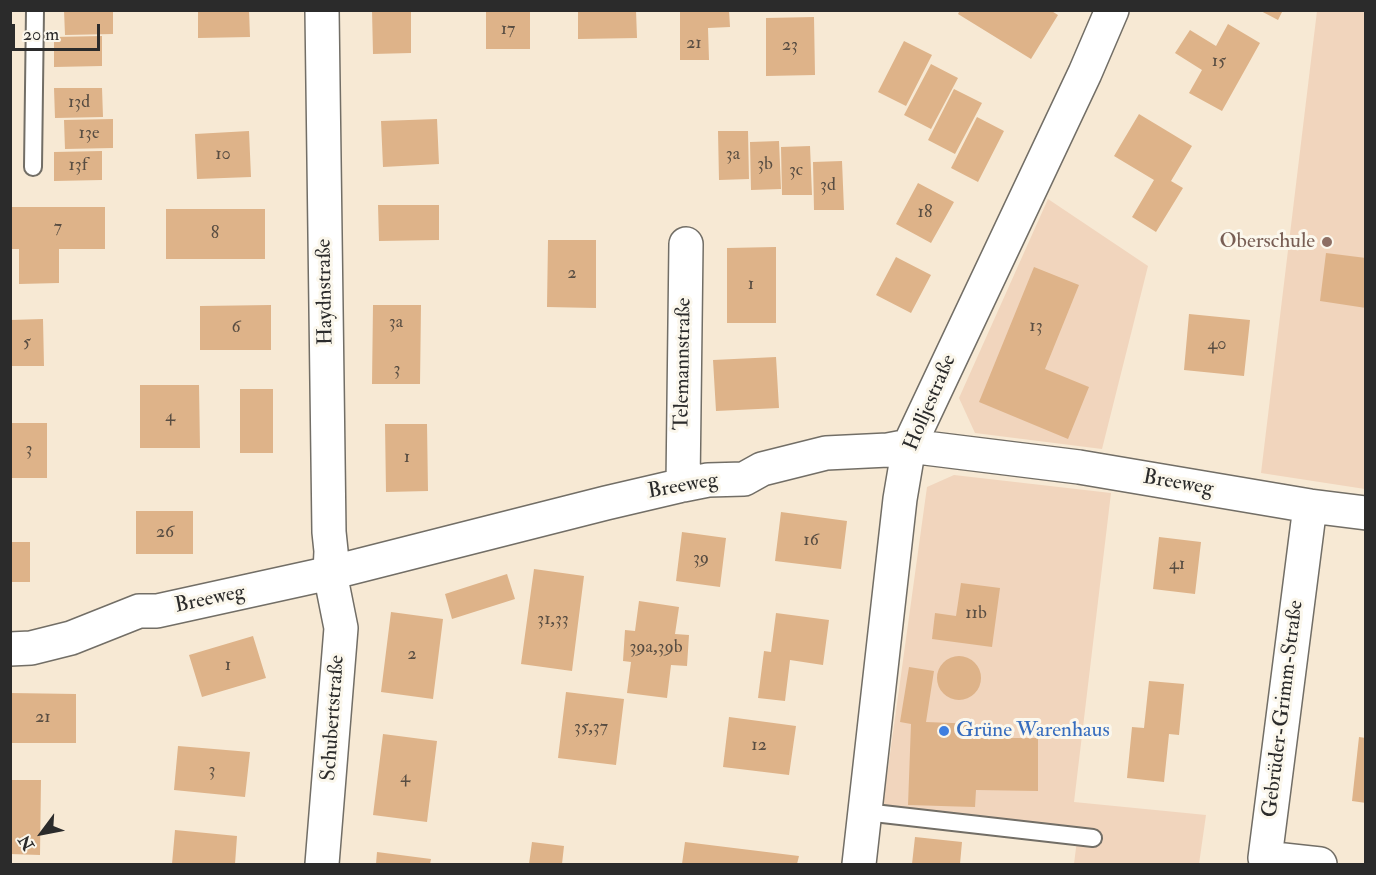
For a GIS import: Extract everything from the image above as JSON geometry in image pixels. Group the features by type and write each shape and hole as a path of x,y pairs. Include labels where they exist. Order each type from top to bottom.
{"street":[{"name":"Haydnstraße","path":"322,10 330,573"},
{"name":"Holljestraße","path":"859,864 900,500 909,446 1085,73 1112,10"},
{"name":"Telemannstraße","path":"683,485 686,243"},
{"name":"Breeweg","path":"10,649 32,648 71,638 139,611 158,611 330,573 683,485 708,480 744,479 762,469 826,453 888,450 909,446 1079,466 1310,506 1365,513"},
{"name":"Gebrüder-Grimm-Straße","path":"1310,506 1265,858 1320,864"},
{"name":"Schubertstraße","path":"322,864 341,628 330,573"}],"lane":[{"path":"33,167 35,10"},
{"path":"866,812 1093,838"}],"shaded area":[{"name":"Oberschule","path":"1317,11 1365,11 1365,489 1261,473"},
{"path":"1048,199 1148,266 1102,449 975,433 959,398"},
{"path":"954,475 1111,493 1074,802 1206,815 1199,864 1074,864 1077,840 882,812 927,487"}],"building":[{"path":"64,10 113,10 113,34 65,35"},
{"path":"198,10 249,10 250,37 198,38"},
{"path":"372,10 411,10 411,53 373,54"},
{"path":"486,10 530,10 530,49 486,49"},
{"path":"578,10 636,10 637,38 578,39"},
{"path":"680,10 729,10 730,27 708,28 709,60 680,60"},
{"path":"960,10 1050,10 1058,15 1031,59 958,14"},
{"path":"1259,10 1283,10 1278,20"},
{"path":"814,17 815,75 766,76 766,18"},
{"path":"1228,24 1260,43 1222,111 1189,93 1202,70 1175,53 1190,30 1216,46"},
{"path":"102,36 102,66 54,67 54,37"},
{"path":"904,41 932,55 906,106 878,92"},
{"path":"931,64 958,78 931,129 904,115"},
{"path":"54,88 102,88 103,117 55,118"},
{"path":"954,89 982,103 955,154 928,140"},
{"path":"1139,114 1192,146 1171,181 1183,188 1156,232 1132,217 1154,180 1114,156"},
{"path":"977,117 1004,131 978,182 951,168"},
{"path":"113,119 113,148 65,149 64,120"},
{"path":"437,119 439,164 383,167 381,121"},
{"path":"249,131 251,177 197,179 195,134"},
{"path":"718,131 748,131 749,179 719,180"},
{"path":"779,141 781,189 751,190 750,142"},
{"path":"810,146 812,195 782,195 781,147"},
{"path":"102,151 102,180 54,181 54,152"},
{"path":"842,161 844,210 814,210 813,162"},
{"path":"918,183 954,202 931,243 896,224"},
{"path":"378,205 439,205 439,240 379,241"},
{"path":"10,207 105,207 105,249 59,249 59,283 19,284 19,249 10,249"},
{"path":"166,209 265,209 265,259 166,259"},
{"path":"548,240 596,240 596,308 547,307"},
{"path":"776,247 776,323 727,323 727,248"},
{"path":"1326,253 1366,258 1366,308 1320,301"},
{"path":"896,257 931,275 911,313 876,295"},
{"path":"1034,267 1079,285 1045,369 1089,387 1068,439 979,402"},
{"path":"271,305 271,350 200,350 200,306"},
{"path":"373,305 421,305 420,384 372,384"},
{"path":"1189,314 1250,320 1244,376 1184,370"},
{"path":"43,319 44,366 10,366 10,320"},
{"path":"776,357 779,408 716,411 713,360"},
{"path":"140,385 199,385 200,448 140,448"},
{"path":"240,389 273,389 273,453 240,453"},
{"path":"10,423 47,423 47,478 10,478"},
{"path":"385,424 427,424 428,491 386,492"},
{"path":"136,511 193,511 193,554 136,554"},
{"path":"781,512 847,521 841,569 775,561"},
{"path":"682,532 726,538 720,587 676,581"},
{"path":"1159,537 1201,542 1195,594 1153,589"},
{"path":"10,542 30,542 30,582 10,582"},
{"path":"534,569 584,576 572,671 521,664"},
{"path":"507,574 515,599 452,619 445,594"},
{"path":"961,583 1000,588 992,647 932,639 935,613 956,616"},
{"path":"639,601 679,607 675,634 689,635 687,666 671,665 667,698 627,693 631,662 623,661 625,630 635,631"},
{"path":"391,612 443,619 433,699 381,692"},
{"path":"776,613 829,620 823,665 790,660 785,701 758,698 764,651 771,652"},
{"path":"253,636 266,678 202,697 189,655"},
{"path":"959,656 974,663 981,678 974,693 959,700 944,693 937,678 944,663"},
{"name":"Grüne Warenhaus","path":"909,667 934,671 926,722 978,724 978,738 1038,738 1038,791 976,790 975,807 908,805 911,724 900,722"},
{"path":"1149,681 1184,684 1179,735 1169,734 1164,782 1127,778 1132,727 1144,728"},
{"path":"566,692 624,699 616,765 558,758"},
{"path":"10,693 76,694 76,743 10,743"},
{"path":"729,717 796,726 789,775 723,767"},
{"path":"383,734 437,741 427,822 373,815"},
{"path":"1359,737 1366,738 1366,803 1352,801"},
{"path":"178,746 250,752 245,797 174,790"},
{"path":"10,780 41,780 40,855 10,854"},
{"path":"175,830 237,836 235,864 172,864"},
{"path":"915,837 962,842 960,864 912,864"},
{"path":"532,842 564,846 562,864 529,864"},
{"path":"685,842 799,856 797,864 682,864"},
{"path":"377,852 431,859 430,864 376,864"}],"place":[{"name":"Oberschule","path":"1327,242"},
{"name":"Grüne Warenhaus","path":"944,731"}]}
